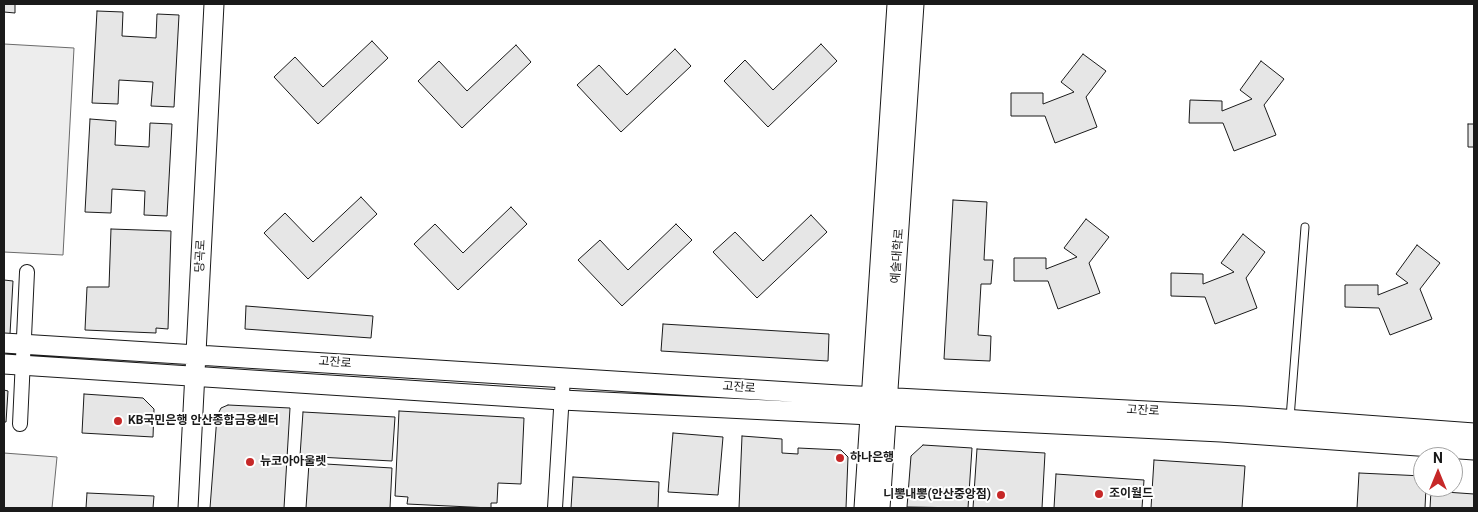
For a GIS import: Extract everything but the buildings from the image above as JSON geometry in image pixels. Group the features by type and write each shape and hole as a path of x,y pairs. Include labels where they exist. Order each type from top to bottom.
{"street":[{"name":"당곡로","path":"188,508 214,4"},
{"name":"예술대학로","path":"880,508 879,416 896,4"},
{"name":"예술대학로","path":"880,397 914,4"},
{"path":"20,424 27,272"},
{"name":"고잔로","path":"4,343 880,397 1290,428 1474,450"},
{"name":"고잔로","path":"4,364 562,400 879,416 1201,431 1290,428 1474,433"},
{"path":"554,508 563,378"},
{"name":"예술대학로","path":"864,508 879,416"}],"lane":[{"path":"1290,428 1305,227"}],"shaded area":[{"path":"4,44 74,48 63,255 4,252"},
{"path":"4,453 57,457 52,508 4,508"}],"place":[{"name":"KB국민은행 안산종합금융센터","path":"118,421"},
{"name":"하나은행","path":"840,458"},
{"name":"뉴코아아울렛","path":"250,462"},
{"name":"조이월드","path":"1099,494"},
{"name":"니뽕내뽕(안산중앙점)","path":"1001,495"}]}
